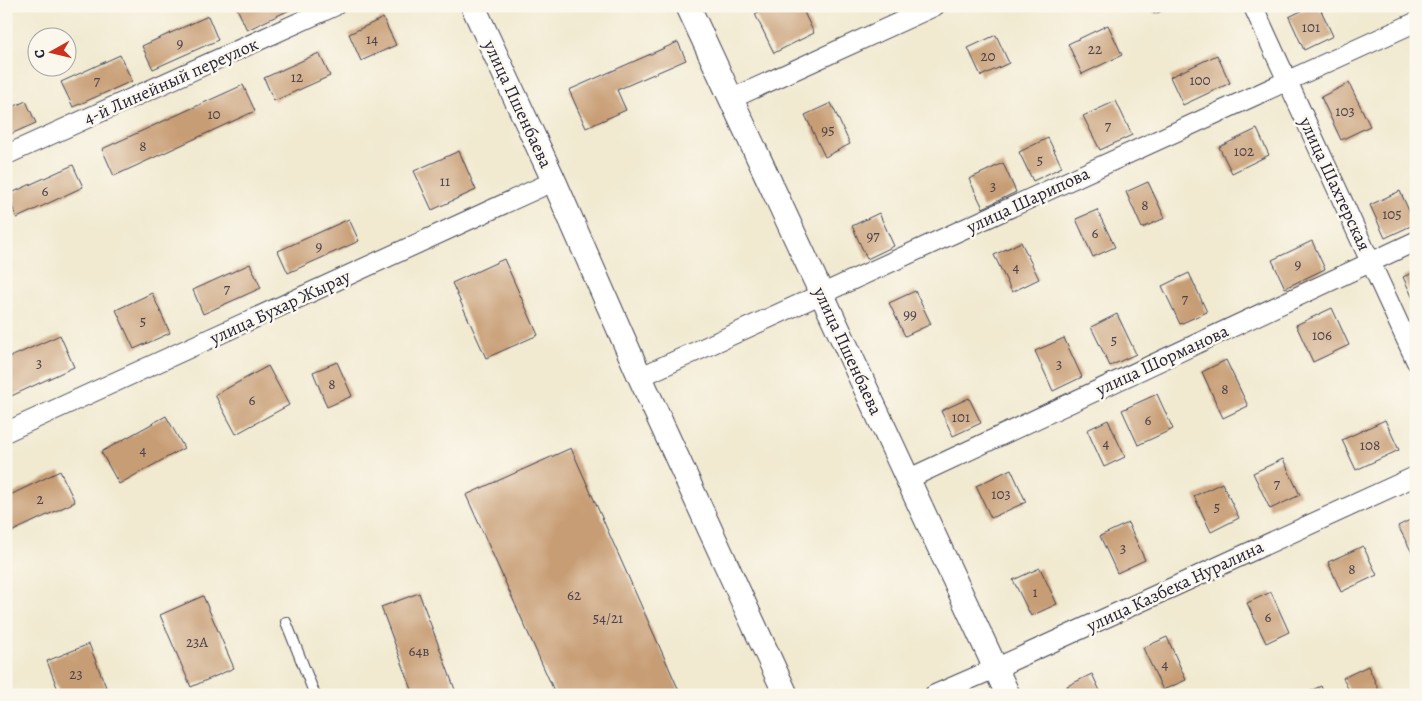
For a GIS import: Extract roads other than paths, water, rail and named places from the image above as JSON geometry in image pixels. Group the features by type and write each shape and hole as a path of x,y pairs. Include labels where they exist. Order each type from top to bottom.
{"street":[{"name":"4-й Линейный переулок","path":"6,155 335,6"},
{"name":"улица Пшенбаева","path":"473,6 786,695"},
{"name":"улица Пшенбаева","path":"688,6 1008,695"},
{"path":"731,99 935,6"},
{"name":"улица Шахтерская","path":"1253,6 1416,361"},
{"name":"улица Шарипова","path":"640,377 1416,22"},
{"name":"улица Бухар Жырау","path":"6,432 554,181"},
{"name":"улица Шорманова","path":"908,479 1416,241"},
{"name":"улица Казбека Нуралина","path":"934,695 1416,476"}],"lane":[{"path":"286,622 315,695"}]}
